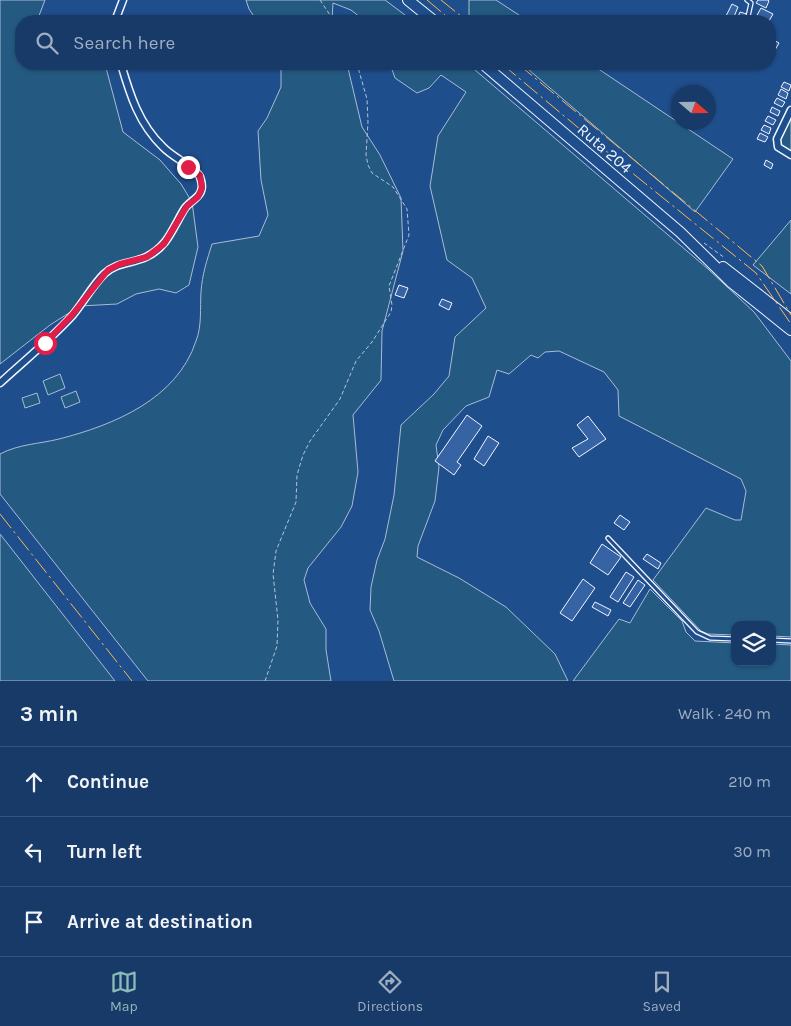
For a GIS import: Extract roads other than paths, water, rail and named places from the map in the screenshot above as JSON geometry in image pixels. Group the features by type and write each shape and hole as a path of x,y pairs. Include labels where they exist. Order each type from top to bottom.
{"main road":[{"path":"408,0 427,15"},
{"name":"Ruta 204","path":"490,70 706,255 791,320"},
{"name":"Ruta 204","path":"706,255 731,282 791,330"}],"street":[{"path":"117,15 123,0"},
{"path":"0,383 59,330 108,270 120,264 140,260 159,249 168,239 187,206 195,201 200,193 202,184 198,172 163,148 143,123 132,102 123,70"},
{"path":"791,110 776,139 778,146 791,155"}],"lane":[{"path":"747,0 751,2 748,15"},
{"path":"608,538 697,632 710,638 731,639"},
{"path":"776,640 791,641"}]}
